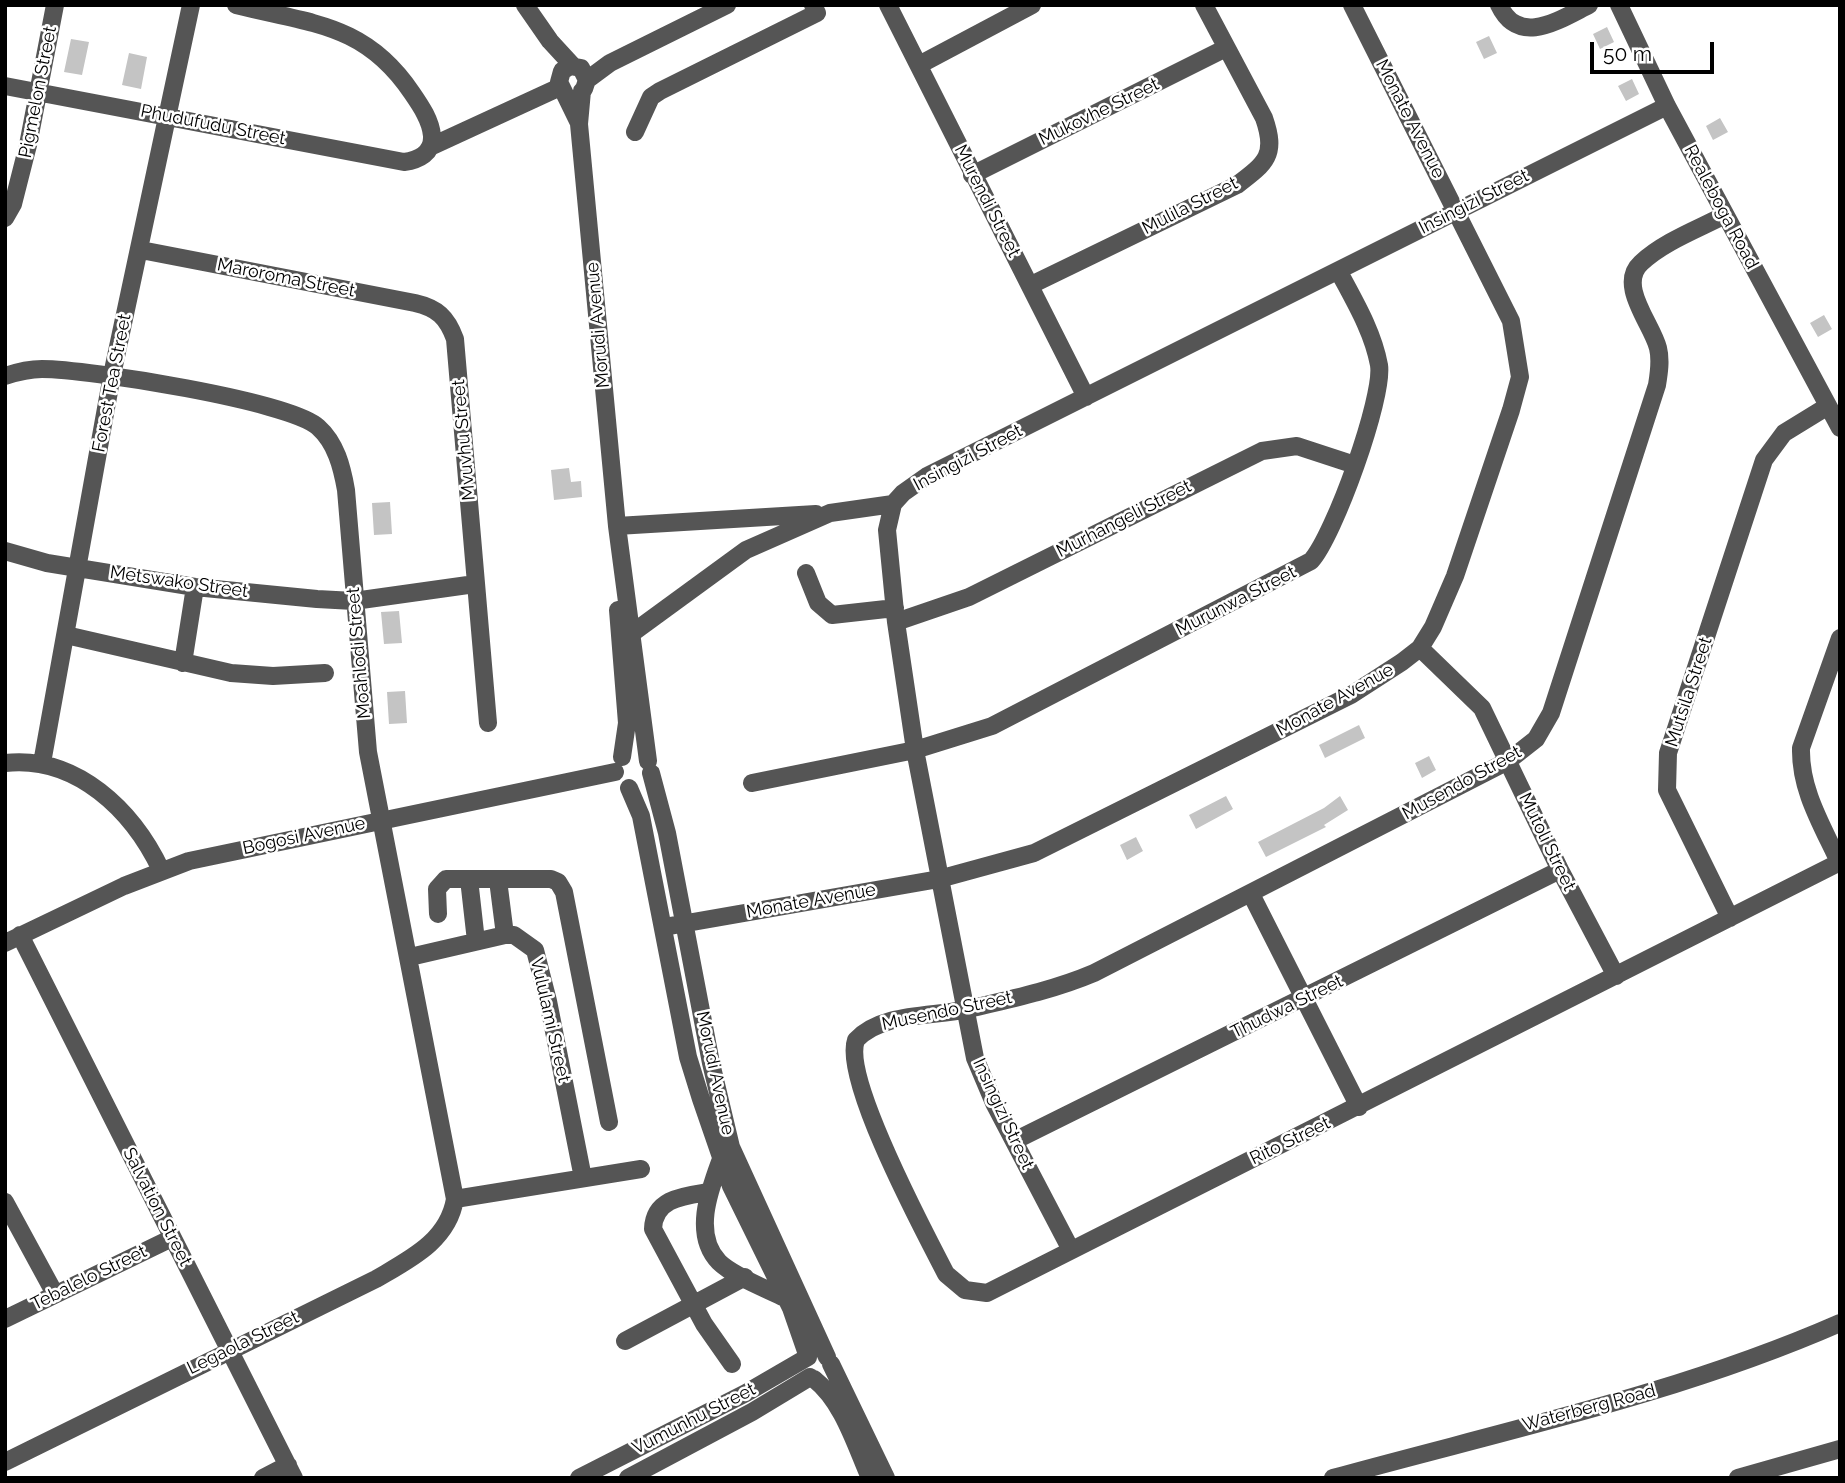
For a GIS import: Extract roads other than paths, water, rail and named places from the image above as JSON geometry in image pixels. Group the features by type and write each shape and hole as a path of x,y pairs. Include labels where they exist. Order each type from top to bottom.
{"street":[{"name":"Pigmelon Street","path":"5,218 13,204 55,5"},
{"name":"Forest Tea Street","path":"43,763 112,375 141,250 191,5"},
{"path":"236,5 347,32 373,48 406,83 418,102 432,134 426,152"},
{"name":"Morudi Avenue","path":"525,5 573,80 617,526 649,767 667,833 711,1063 731,1147 886,1478"},
{"path":"426,152 727,5"},
{"path":"635,132 651,97 817,13 813,5"},
{"name":"Murendi Street","path":"888,5 1086,397"},
{"path":"919,65 1032,5"},
{"name":"Mulila Street","path":"1031,285 1237,185 1265,160 1271,149 1271,138 1204,5"},
{"name":"Monate Avenue","path":"664,927 939,879 1005,862 1046,847 1351,695 1420,648 1455,576 1520,377 1511,321 1352,5"},
{"path":"1499,5 1514,23 1537,29 1589,5"},
{"name":"Realeboga Road","path":"1619,5 1667,106 1840,428"},
{"name":"Mukovhe Street","path":"972,175 1226,48"},
{"name":"Phudufudu Street","path":"5,86 404,162 426,152"},
{"name":"Insingizi Street","path":"1071,1250 982,1078 971,1043 915,751 887,530 893,504 903,493 927,477 1667,106"},
{"name":"Musendo Street","path":"854,1063 856,1040 880,1023 965,1010 1076,980 1251,894 1507,761 1536,739 1551,713 1657,385 1659,351 1635,294 1632,277 1634,270 1648,257 1725,215"},
{"name":"Maroroma Street","path":"141,250 430,307"},
{"name":"Murunwa Street","path":"752,783 915,751 992,726 1302,568 1319,552 1327,539 1355,464 1380,382 1379,368 1363,317 1339,272"},
{"name":"Mvuvhu Street","path":"430,307 446,319 455,339 488,723"},
{"name":"Moahlodi Street","path":"5,376 37,369 112,375 287,411 318,427 329,440 342,468 362,700 380,820 410,957 455,1199"},
{"name":"Mutsila Street","path":"1730,918 1667,790 1668,753 1764,460 1784,433 1828,406"},
{"name":"Murhangeli Street","path":"806,573 818,603 832,615 896,615 969,597 1262,451 1297,446 1355,464"},
{"path":"617,526 830,513 893,504"},
{"path":"631,634 746,550 830,513"},
{"name":"Morudi Avenue","path":"617,526 619,642 627,723 619,765"},
{"name":"Metswako Street","path":"5,551 78,568 195,587 354,601"},
{"path":"354,601 475,584"},
{"path":"183,663 195,587"},
{"path":"66,635 231,673 325,673"},
{"path":"1839,862 1804,784 1801,748 1840,638"},
{"name":"Mutoli Street","path":"1420,648 1482,708 1560,870 1616,976"},
{"path":"639,754 649,767 645,784 629,788 620,782 619,765 639,754"},
{"path":"5,763 43,763 86,782 124,811 140,830 161,870"},
{"name":"Bogosi Avenue","path":"13,939 161,870 188,861 619,765"},
{"name":"Morudi Avenue","path":"629,788 641,816 688,1057 721,1159 745,1217 785,1298 808,1357"},
{"name":"Rito Street","path":"854,1063 882,1140 939,1260 955,1284 976,1294 987,1293 1839,862"},
{"name":"Thudwa Street","path":"1014,1141 1560,870"},
{"path":"438,914 437,889 446,879 551,879 558,882 564,892 609,1122"},
{"path":"469,879 476,941"},
{"path":"410,957 505,935 498,880"},
{"path":"1251,894 1359,1107"},
{"name":"Vululami Street","path":"505,935 514,935 530,944 538,960 583,1178"},
{"name":"Salvation Street","path":"13,939 172,1238 291,1471"},
{"path":"721,1159 709,1192 705,1221 709,1242 719,1262 785,1298"},
{"path":"455,1199 641,1169"},
{"path":"709,1192 675,1197 660,1207 653,1218 653,1229 694,1307 732,1364"},
{"name":"Legaola Street","path":"5,1462 229,1349 376,1279 440,1235 452,1213 455,1199"},
{"path":"5,1202 55,1294"},
{"name":"Tebalelo Street","path":"5,1319 172,1238"},
{"path":"625,1341 694,1307 745,1277"},
{"name":"Waterberg Road","path":"1333,1478 1710,1374 1778,1350 1840,1323"},
{"path":"812,1378 827,1376 829,1360 820,1353 808,1357 804,1365 812,1378 825,1388 837,1406 870,1478"},
{"name":"Vumunhu Street","path":"579,1478 746,1394 808,1357"},
{"name":"Vumunhu Street","path":"628,1478 812,1378"},
{"path":"1738,1478 1840,1449"},
{"path":"264,1478 291,1471"}]}
